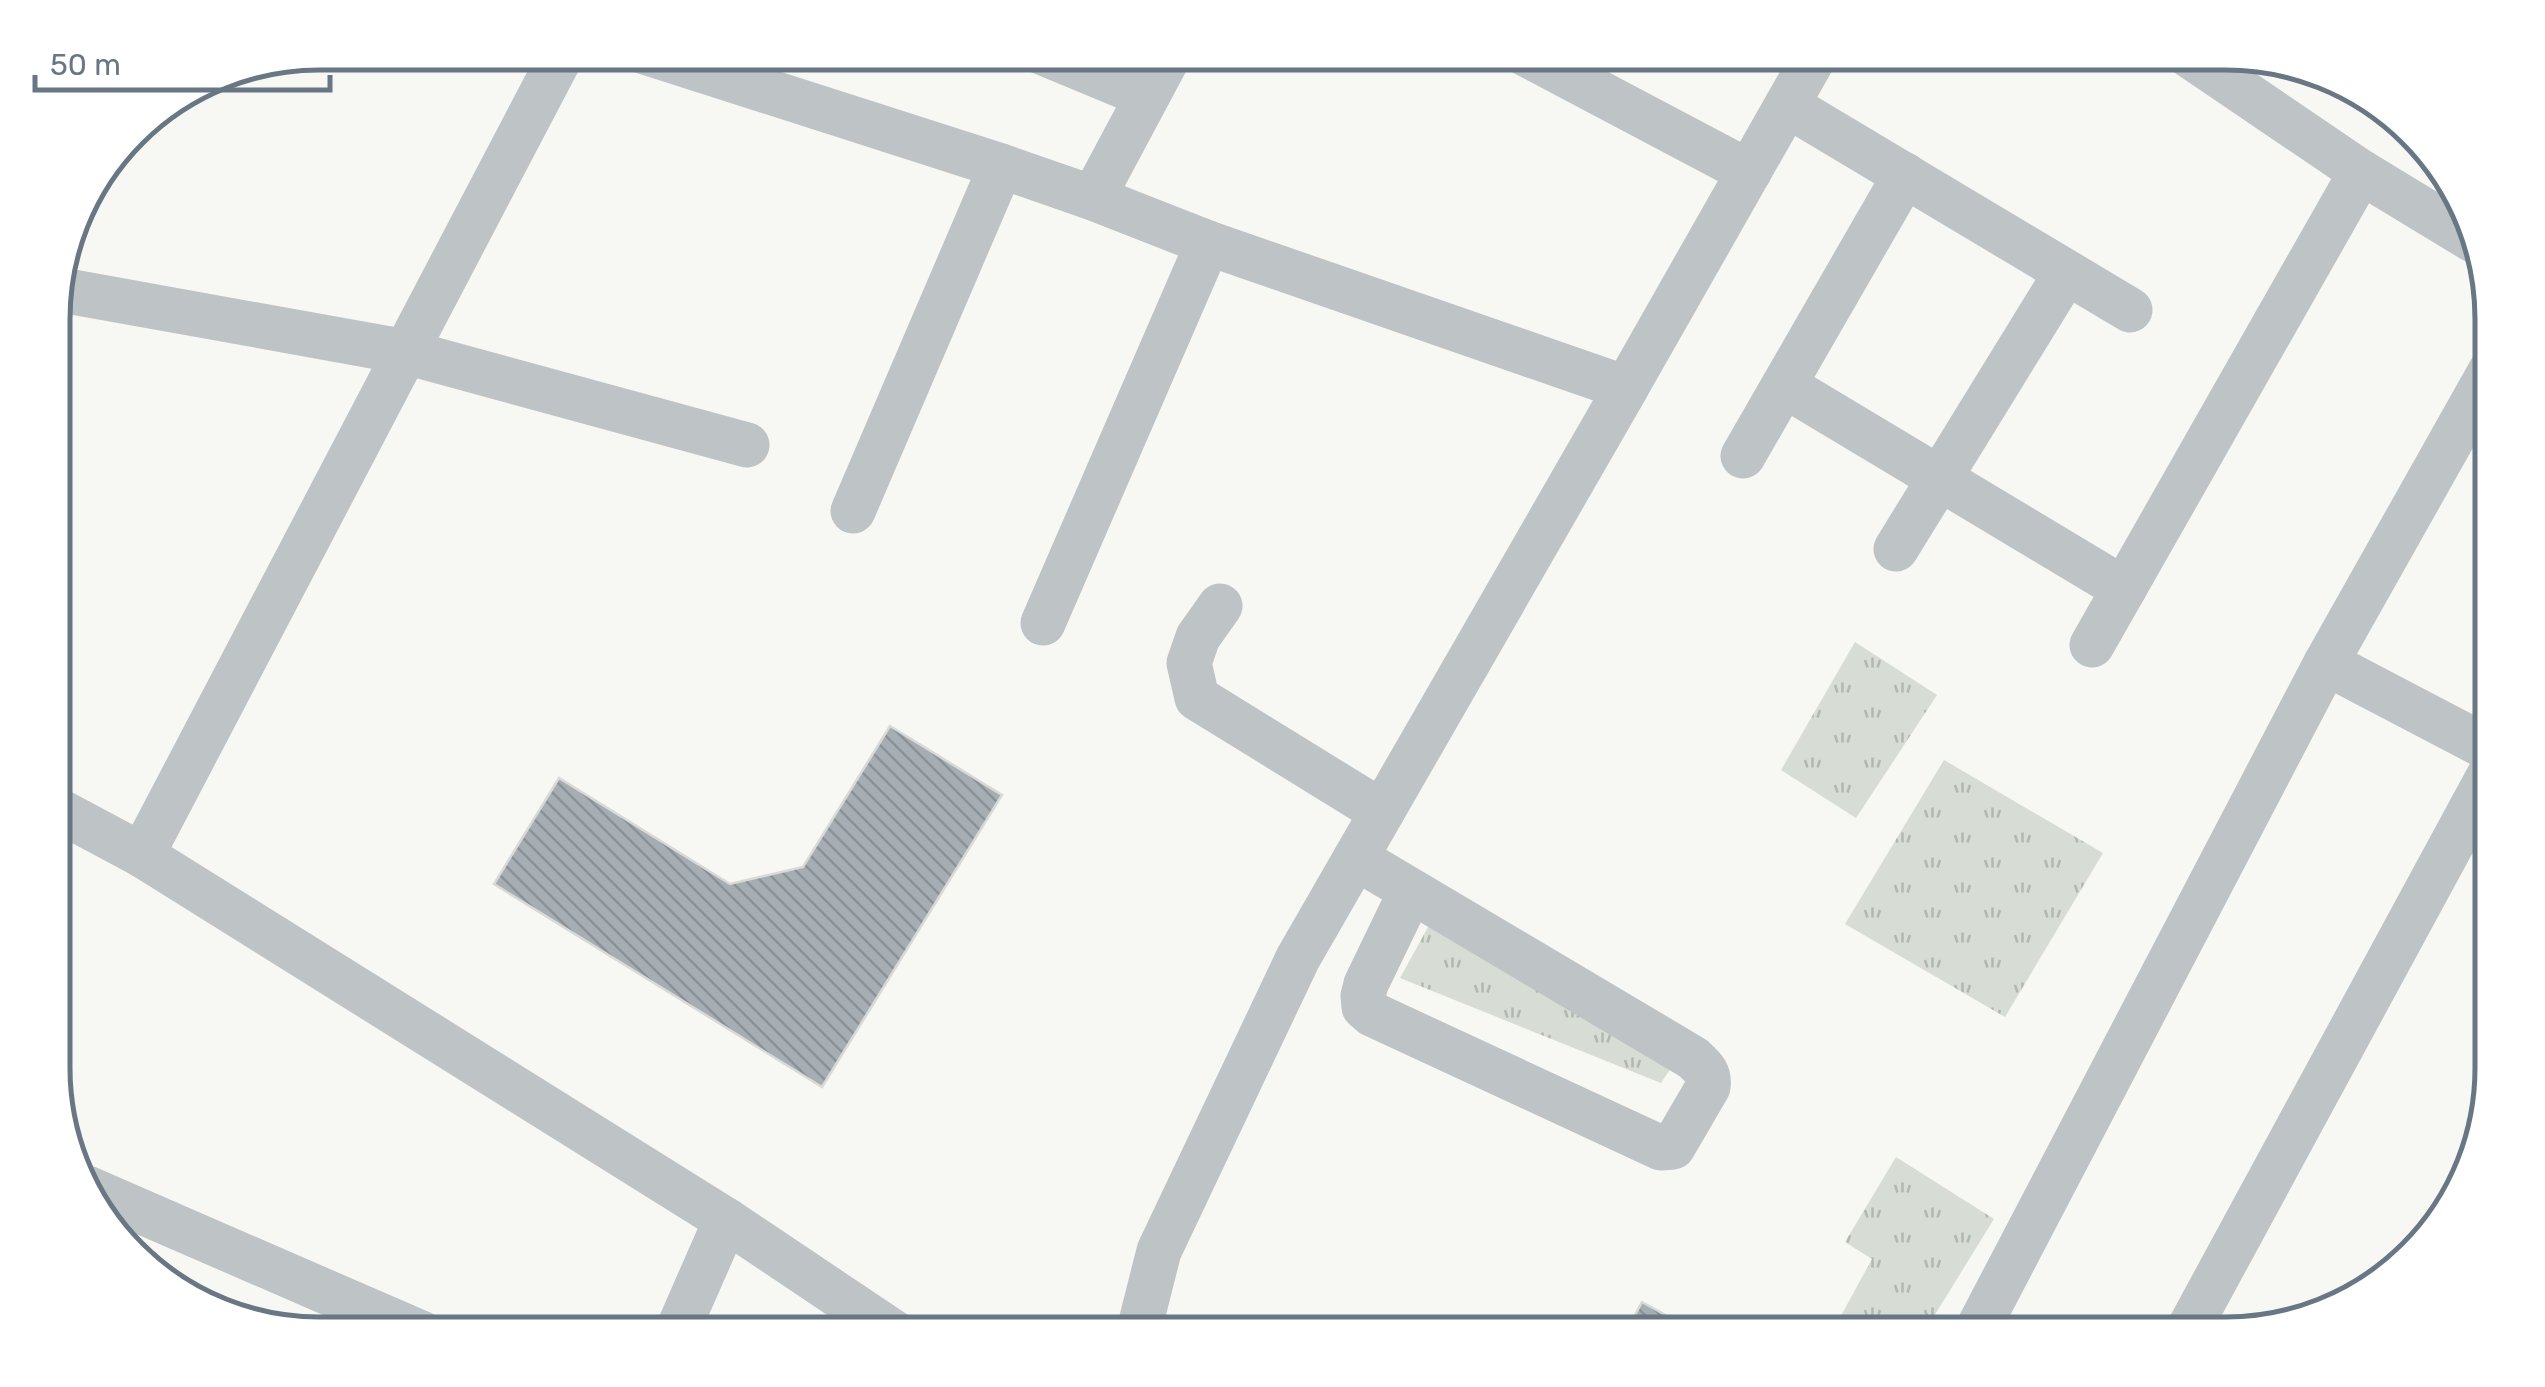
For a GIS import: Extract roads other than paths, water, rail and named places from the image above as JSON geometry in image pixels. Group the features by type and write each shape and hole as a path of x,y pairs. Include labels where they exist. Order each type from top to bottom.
{"street":[{"path":"1557,70 1749,172"},
{"path":"1143,1317 1160,1251 1298,958 1807,70"},
{"path":"2211,70 2361,172 2459,231"},
{"path":"142,855 554,71"},
{"path":"704,71 1001,166 1208,243 1626,388"},
{"path":"1085,71 1147,96"},
{"path":"1093,198 1161,71"},
{"path":"1787,105 2130,310"},
{"path":"853,511 1001,166"},
{"path":"2092,645 2361,172"},
{"path":"1742,456 1905,175"},
{"path":"1043,624 1208,243"},
{"path":"1896,549 2066,273"},
{"path":"72,292 406,352 747,445"},
{"path":"1784,385 2124,589"},
{"path":"1984,1316 2326,663 2475,397"},
{"path":"1220,606 1198,637 1190,664 1197,698 1382,812"},
{"path":"2326,663 2475,741"},
{"path":"2196,1316 2475,801"},
{"path":"70,817 142,855 726,1220 870,1317"},
{"path":"1356,858 1694,1058 1710,1077 1708,1087 1673,1147 1661,1148 1372,1014 1364,1006 1366,984 1411,891"},
{"path":"107,1197 384,1317"},
{"path":"684,1317 726,1220"}]}
